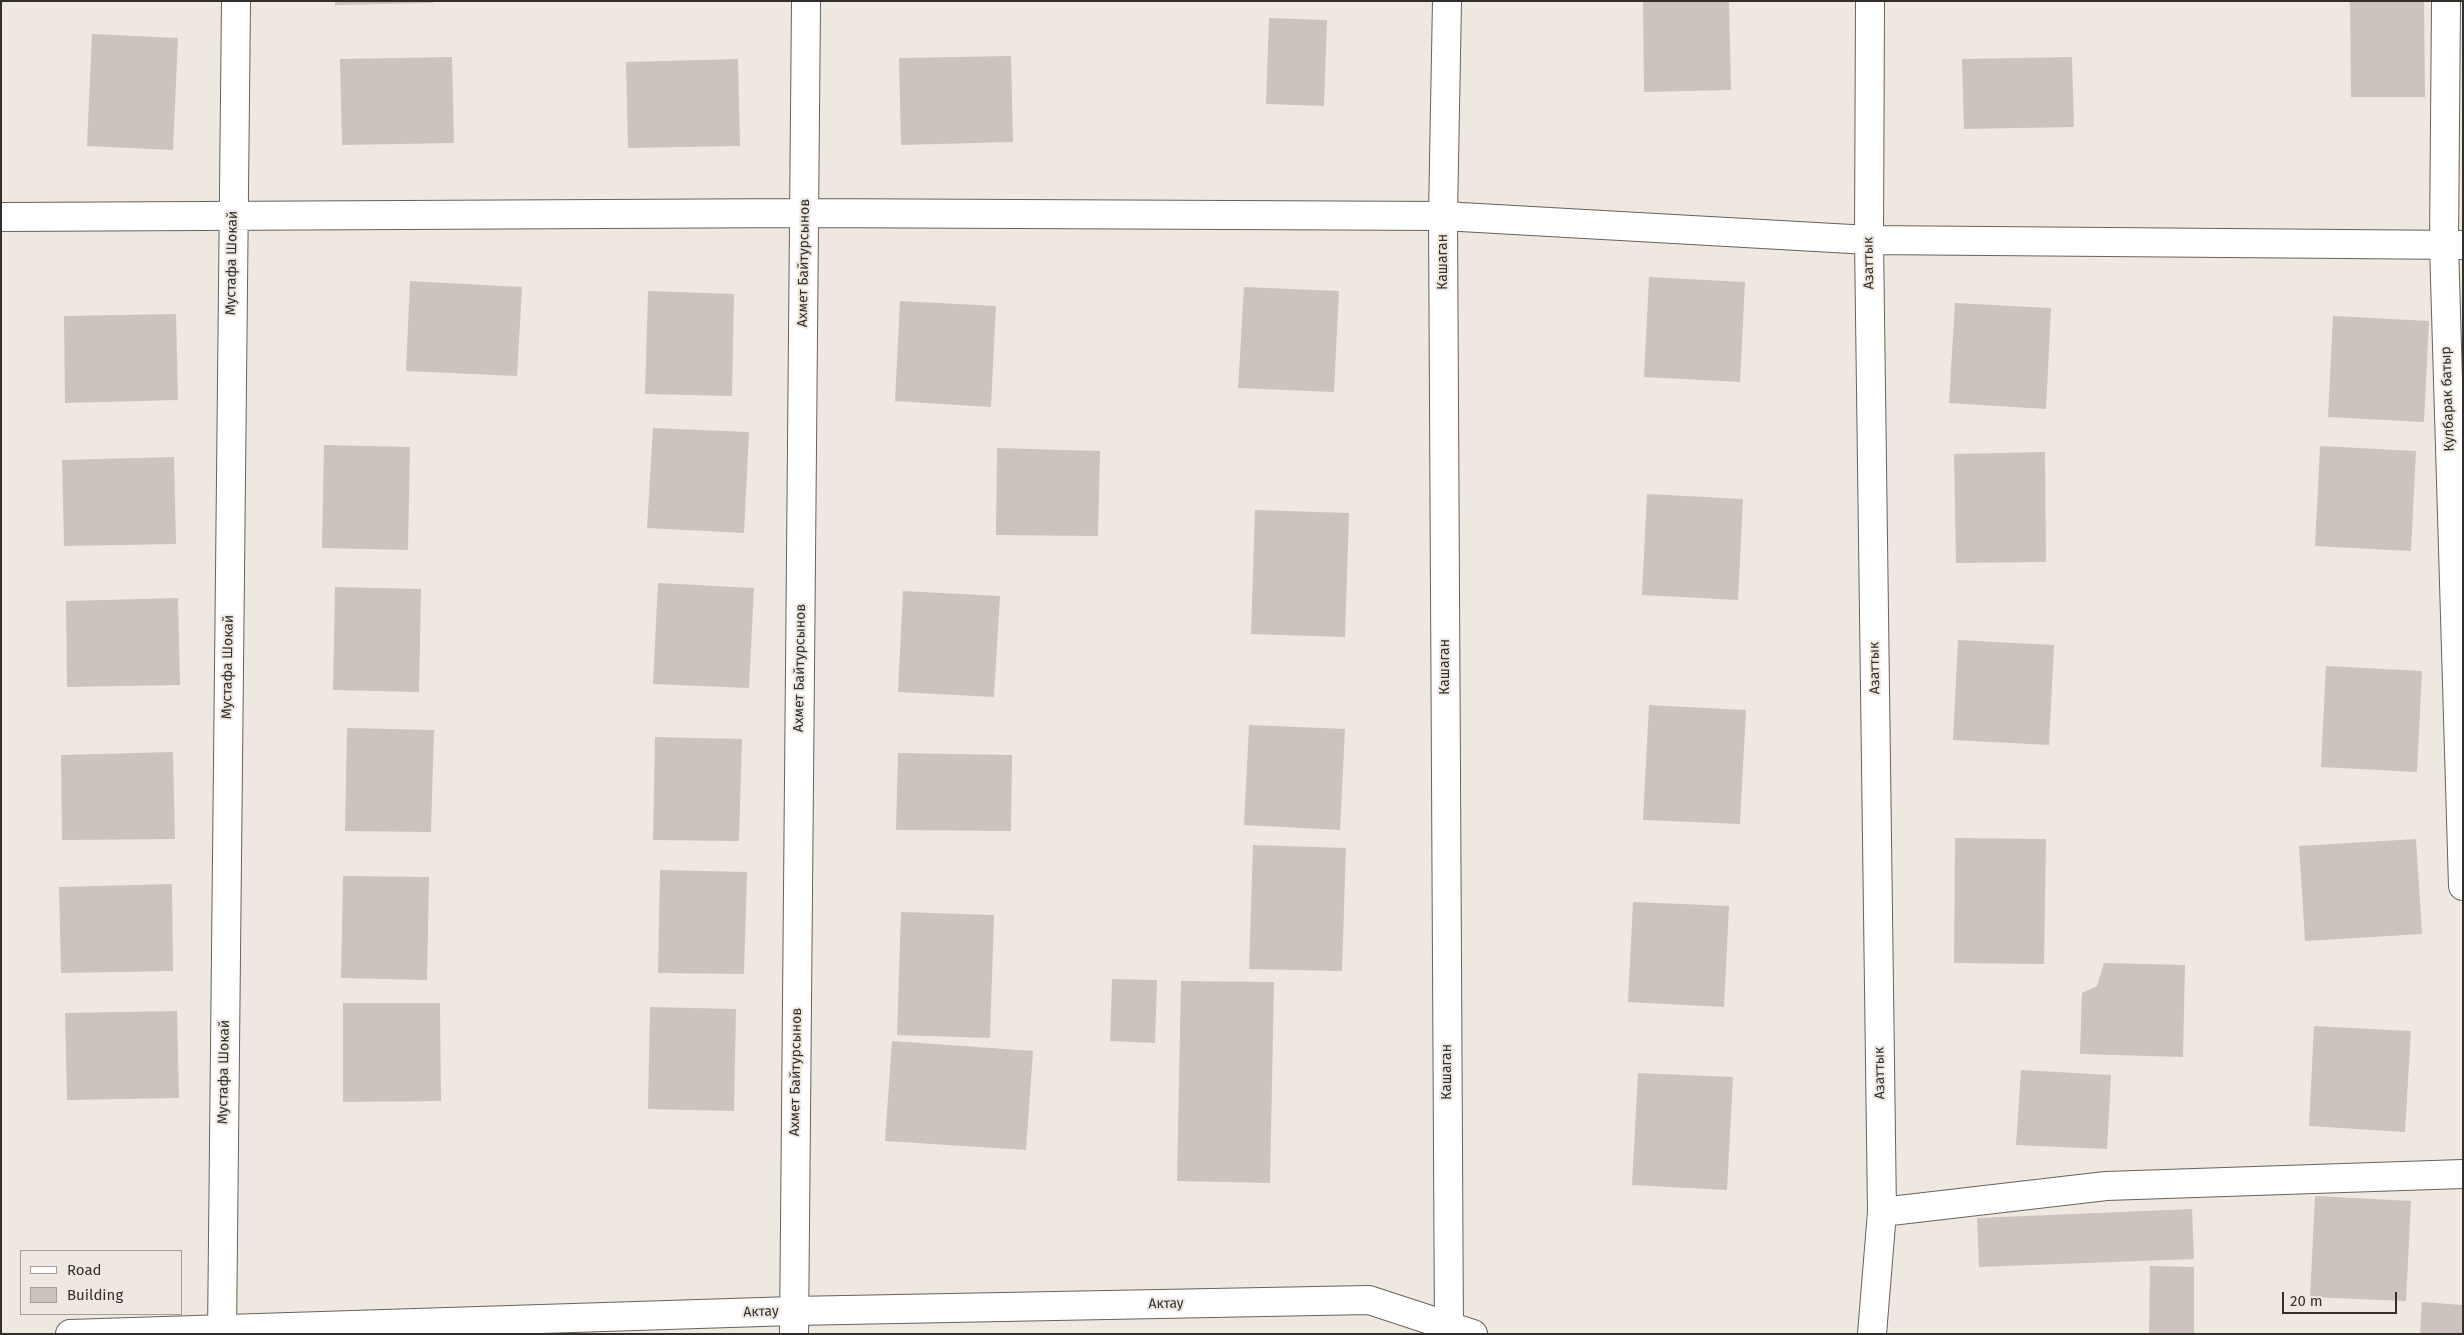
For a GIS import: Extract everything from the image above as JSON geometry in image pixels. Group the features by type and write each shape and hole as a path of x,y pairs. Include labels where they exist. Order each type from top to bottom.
{"street":[{"name":"Мустафа Шокай","path":"221,1331 232,215 236,1"},
{"name":"Ахмет Байтурсынов","path":"794,1323 806,1"},
{"name":"Кашаган","path":"1447,1 1443,216 1449,1329"},
{"name":"Азаттык","path":"1870,1 1869,240 1882,1212 1872,1334"},
{"name":"Кулбарак батыр","path":"2446,1 2453,245 2463,886"},
{"path":"1,217 805,214 1443,216 1869,240 2453,245"},
{"path":"1882,1212 2106,1186 2463,1174"},
{"name":"Актау","path":"70,1334 794,1323 1369,1300 1449,1329 1473,1334"}],"building":[{"path":"335,1 433,1 433,3 335,5"},
{"path":"1643,1 1729,1 1731,90 1644,92"},
{"path":"2350,1 2424,1 2425,97 2351,97"},
{"path":"1269,18 1327,20 1324,106 1266,104"},
{"path":"92,34 178,38 173,150 87,146"},
{"path":"1011,56 1013,142 901,145 899,58"},
{"path":"452,57 454,143 342,145 340,59"},
{"path":"2072,57 2074,127 1964,129 1962,59"},
{"path":"738,59 740,146 628,148 626,62"},
{"path":"1649,277 1745,282 1740,382 1644,377"},
{"path":"410,281 522,287 517,376 406,371"},
{"path":"1244,287 1339,291 1334,392 1238,388"},
{"path":"648,291 734,294 732,396 645,394"},
{"path":"900,301 996,306 991,407 895,401"},
{"path":"1955,303 2051,308 2046,409 1949,403"},
{"path":"176,314 178,400 65,403 64,316"},
{"path":"2333,316 2429,321 2424,422 2328,417"},
{"path":"653,428 749,432 744,533 647,528"},
{"path":"324,445 410,447 408,550 322,548"},
{"path":"2320,446 2416,451 2411,551 2315,546"},
{"path":"997,448 1100,451 1098,536 996,535"},
{"path":"2045,452 2046,562 1956,563 1954,454"},
{"path":"174,457 176,544 64,546 62,460"},
{"path":"1647,494 1743,499 1738,600 1642,595"},
{"path":"1255,510 1349,513 1345,637 1251,634"},
{"path":"658,583 754,588 749,688 653,684"},
{"path":"335,587 421,589 419,692 333,690"},
{"path":"903,591 1000,596 994,697 898,692"},
{"path":"178,598 180,685 67,687 66,601"},
{"path":"1958,640 2054,645 2049,745 1953,740"},
{"path":"2326,666 2422,671 2417,772 2321,767"},
{"path":"1649,705 1746,710 1740,824 1643,820"},
{"path":"1249,725 1345,729 1340,830 1244,825"},
{"path":"347,728 434,730 431,832 345,831"},
{"path":"655,737 742,739 739,841 653,840"},
{"path":"173,752 175,839 62,840 61,755"},
{"path":"898,753 1012,755 1011,831 896,830"},
{"path":"1955,838 2046,839 2044,964 1954,963"},
{"path":"2416,839 2422,934 2305,941 2299,846"},
{"path":"1253,845 1346,848 1342,971 1249,969"},
{"path":"660,870 747,872 744,974 658,973"},
{"path":"343,876 429,877 427,980 341,978"},
{"path":"172,884 173,971 61,973 59,887"},
{"path":"1633,902 1729,906 1724,1007 1628,1002"},
{"path":"901,912 994,915 990,1038 897,1035"},
{"path":"2104,963 2185,965 2183,1057 2080,1054 2082,993 2097,986"},
{"path":"1112,979 1157,980 1155,1043 1110,1041"},
{"path":"1181,981 1274,982 1270,1183 1177,1181"},
{"path":"343,1003 440,1003 441,1101 343,1102"},
{"path":"650,1007 736,1009 734,1111 648,1109"},
{"path":"177,1011 179,1098 67,1100 65,1013"},
{"path":"2314,1026 2411,1031 2405,1132 2309,1126"},
{"path":"892,1041 1033,1051 1026,1150 885,1141"},
{"path":"2021,1070 2111,1075 2107,1149 2016,1145"},
{"path":"1638,1073 1733,1077 1727,1190 1632,1185"},
{"path":"2315,1196 2411,1201 2406,1301 2310,1297"},
{"path":"2192,1209 2194,1259 1979,1267 1977,1218"},
{"path":"2150,1266 2194,1267 2194,1333 2149,1333"},
{"path":"2422,1302 2463,1305 2463,1334 2420,1334"}]}
